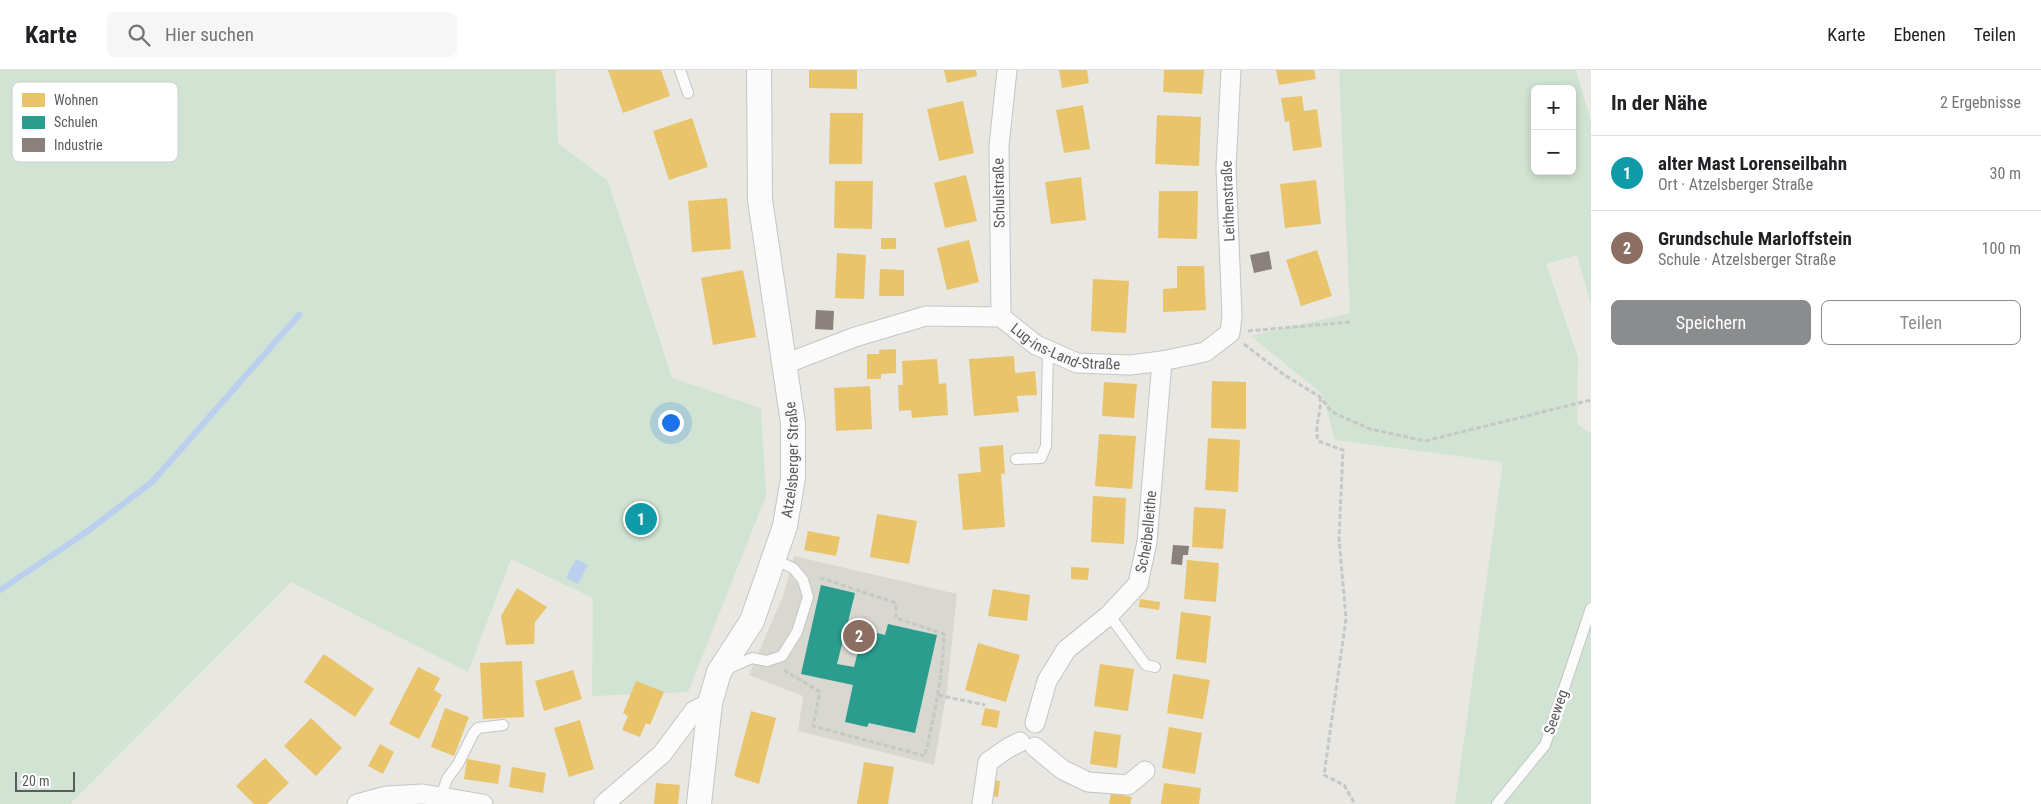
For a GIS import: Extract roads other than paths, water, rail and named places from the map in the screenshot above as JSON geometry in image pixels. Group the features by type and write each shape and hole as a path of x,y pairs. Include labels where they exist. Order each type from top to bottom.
{"street":[{"name":"Atzelsberger Straße","path":"699,804 710,703 719,672 752,621 785,526 793,478 794,423 760,200 759,70"},
{"name":"Schulstraße","path":"1001,317 999,146 1007,70"},
{"name":"Leithenstraße","path":"1230,333 1232,316 1226,168 1231,70"},
{"name":"Lug-ins-Land-Straße","path":"785,364 855,337 926,316 1001,317 1036,345 1077,362 1130,365 1162,361 1205,352 1230,333"},
{"name":"Scheibelleithe","path":"1028,745 1041,741 1042,731 1035,723 1047,681 1066,650 1108,615 1138,584 1147,542 1162,361"},
{"path":"604,804 662,754 694,711 710,703"},
{"path":"982,804 988,762 1008,748 1028,745 1063,770 1088,782 1128,785 1145,772"},
{"path":"358,804 387,796 423,794 483,804"}],"lane":[{"path":"680,70 688,93"},
{"path":"1016,459 1041,458 1046,446 1048,350"},
{"path":"719,672 752,658 767,661 782,656 789,648 797,632 808,597 803,580 793,568 773,559"},
{"name":"Seeweg","path":"1497,804 1545,746 1591,608"},
{"path":"1108,615 1146,665 1155,667"},
{"path":"441,796 447,779 458,764 478,728 503,725"}],"water":[{"path":"576,559 588,565 578,584 566,578"}],"waterway":[{"path":"0,590 85,533 152,482 299,315"}],"place":[{"name":"alter Mast Lorenseilbahn","path":"641,519"},
{"name":"Grundschule Marloffstein","path":"859,636"}]}
